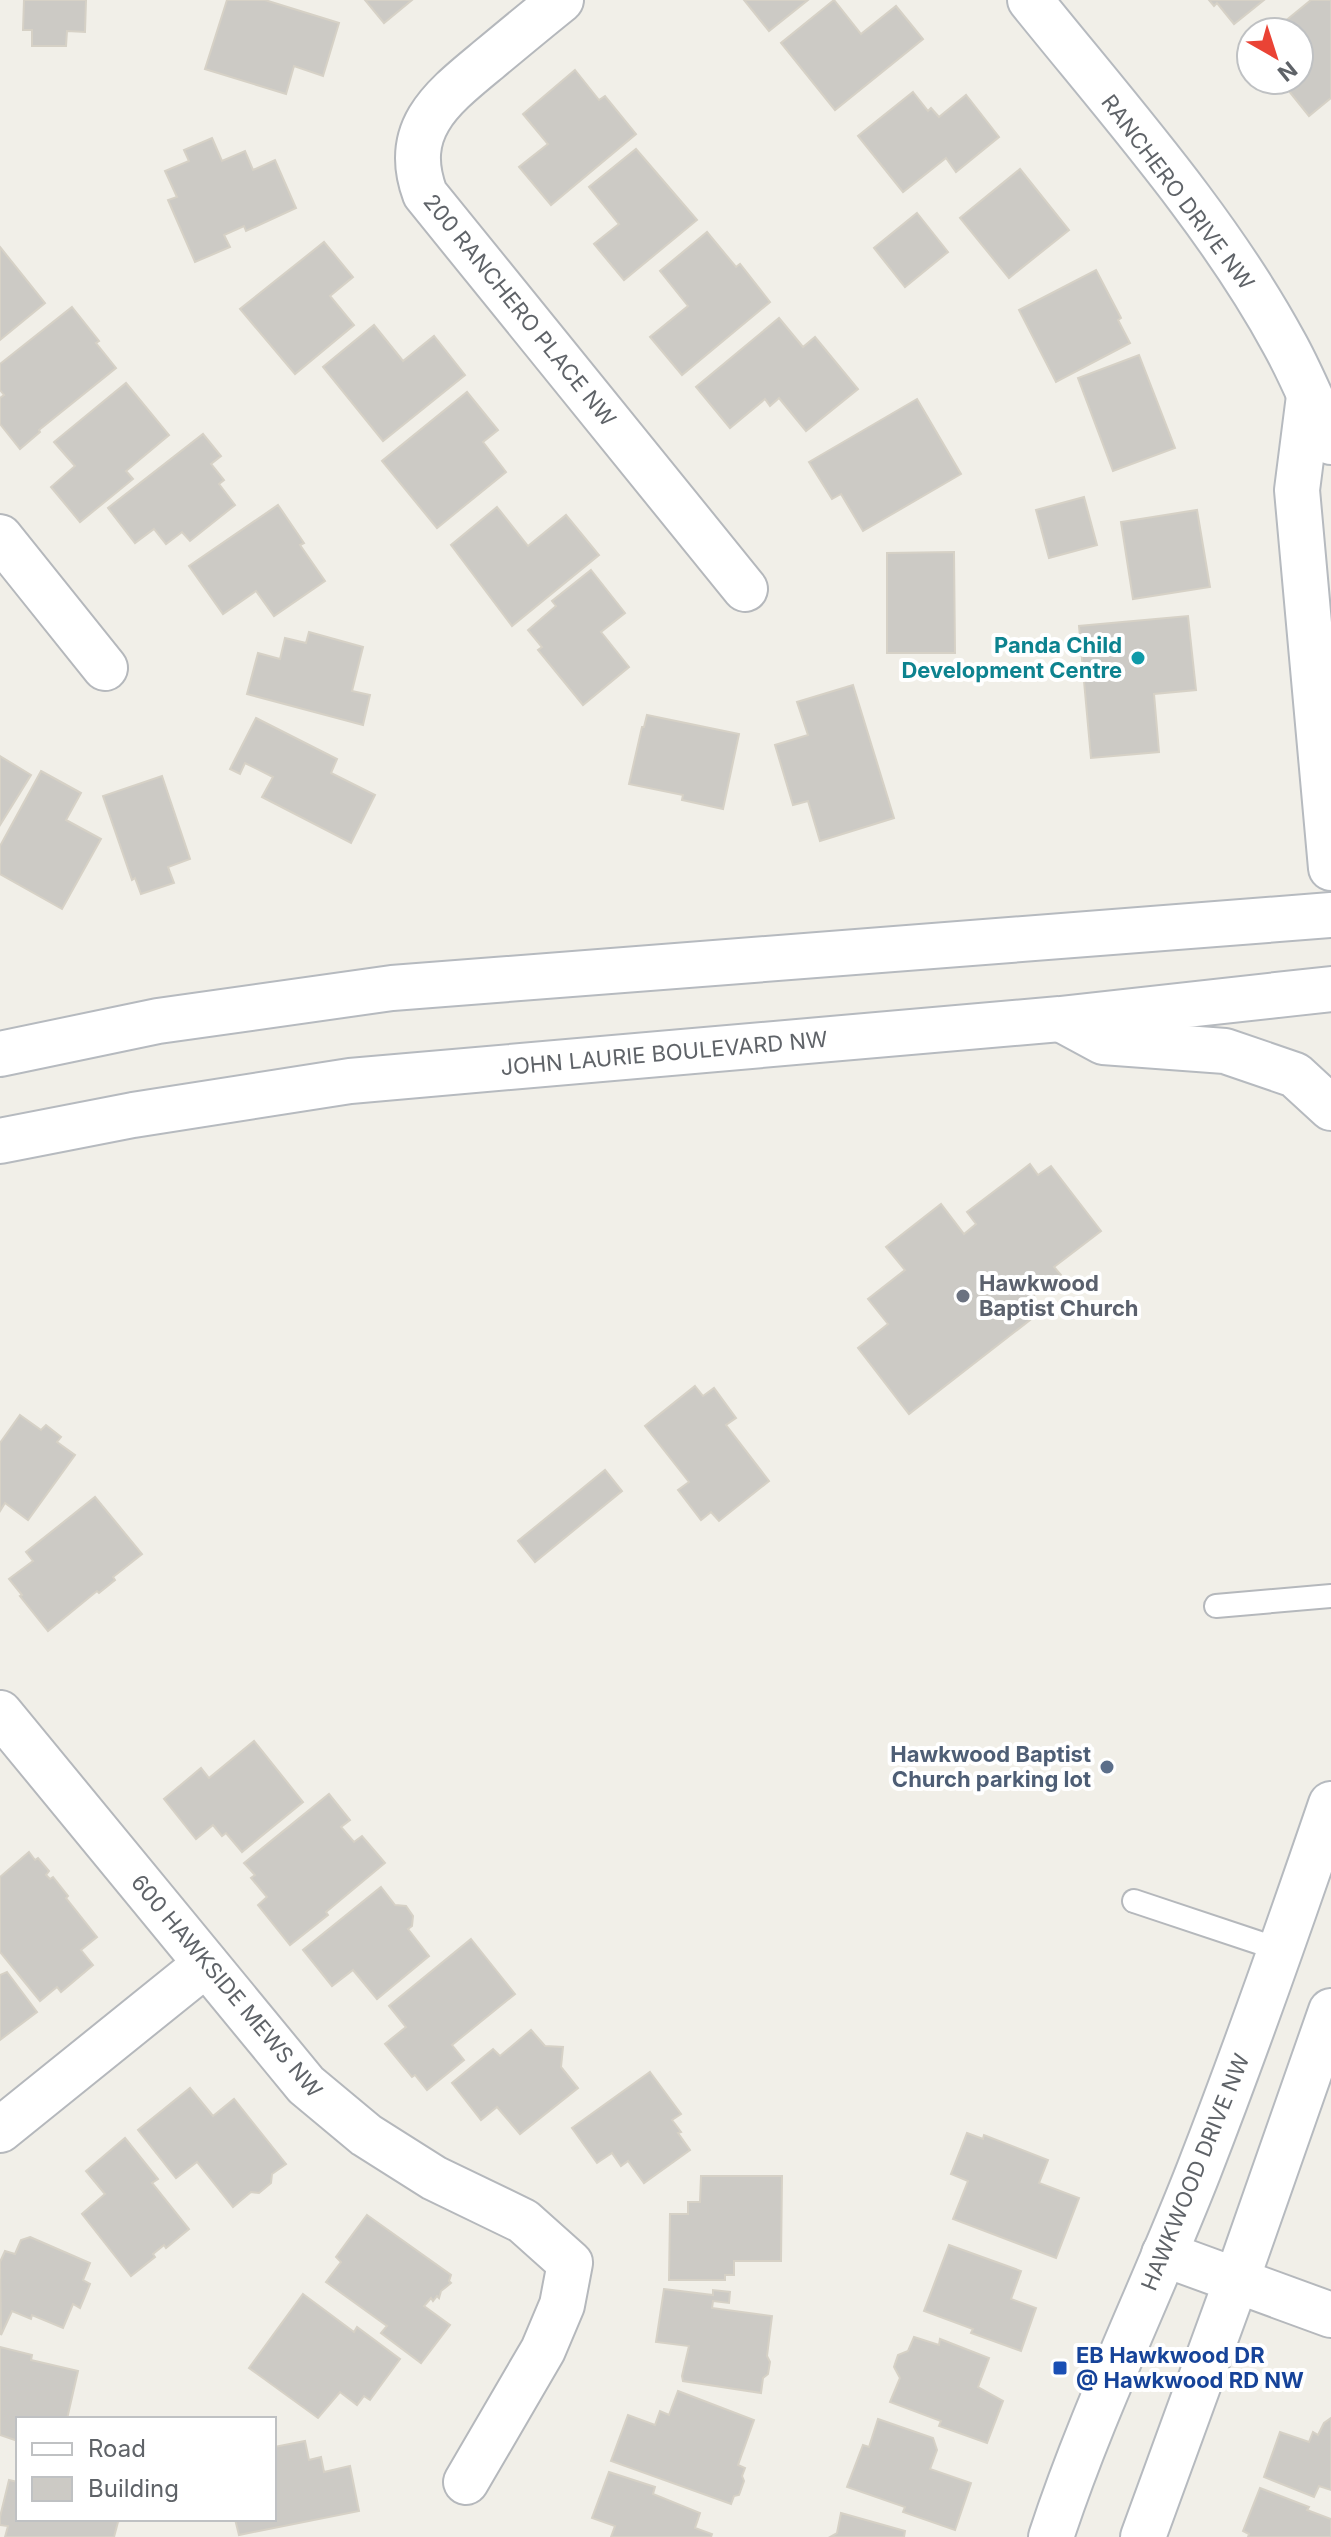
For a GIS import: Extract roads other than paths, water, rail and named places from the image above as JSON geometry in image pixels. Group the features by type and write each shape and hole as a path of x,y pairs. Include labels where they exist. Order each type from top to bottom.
{"street":[{"name":"200 RANCHERO PLACE NW","path":"561,0 443,97 423,136 418,151 417,173 425,194 745,589"},
{"name":"RANCHERO DRIVE NW","path":"1030,0 1165,168 1223,248 1320,394 1331,442"},
{"path":"1320,394 1297,490 1331,868"},
{"path":"0,537 105,668"},
{"path":"0,1054 158,1021 392,988 1331,915"},
{"name":"JOHN LAURIE BOULEVARD NW","path":"0,1141 133,1115 350,1081 1060,1019 1331,989"},
{"path":"1060,1019 1103,1042 1225,1051 1295,1075 1331,1108"},
{"name":"600 HAWKSIDE MEWS NW","path":"0,1713 306,2085 366,2135 434,2178 523,2221 570,2263 562,2305 543,2350 466,2482"},
{"name":"HAWKWOOD DRIVE NW","path":"1051,2537 1071,2476 1198,2171 1281,1950 1331,1804"},
{"path":"0,2130 206,1964"},
{"path":"1143,2537 1331,2011"},
{"path":"1164,2254 1331,2315"}],"lane":[{"path":"1216,1606 1331,1596"},
{"path":"1134,1901 1281,1950"}],"place":[{"name":"Panda Child Development Centre","path":"1138,658"},
{"name":"Hawkwood Baptist Church","path":"963,1296"},
{"name":"Hawkwood Baptist Church parking lot","path":"1107,1767"},
{"name":"EB Hawkwood DR @ Hawkwood RD NW","path":"1060,2368"}]}
